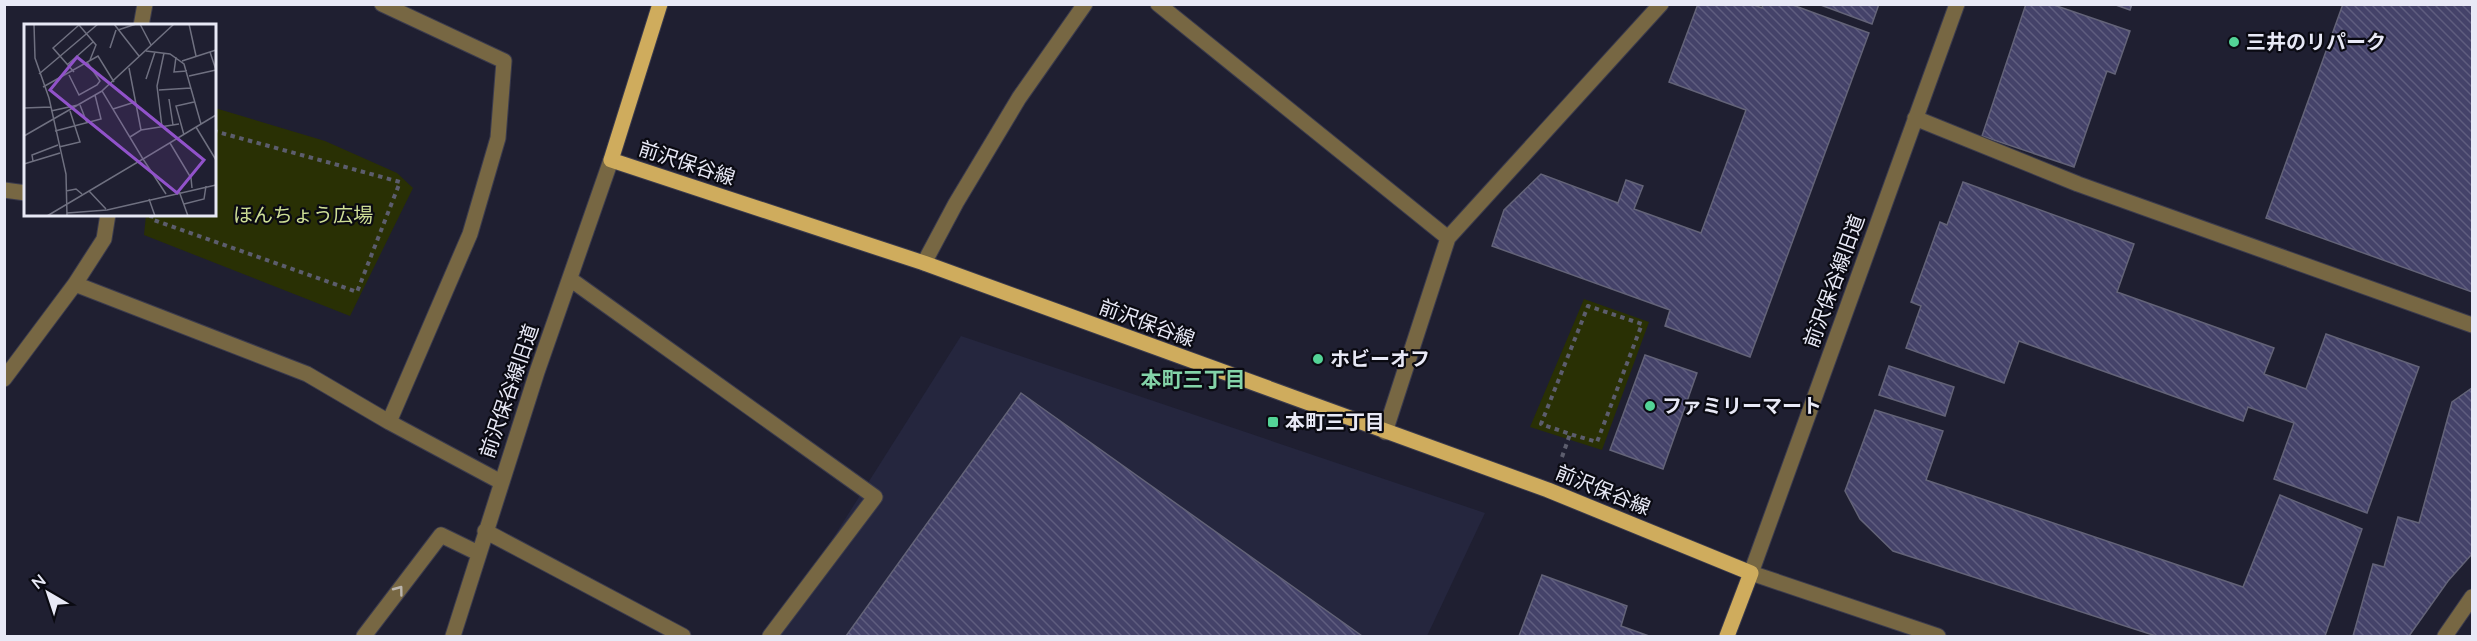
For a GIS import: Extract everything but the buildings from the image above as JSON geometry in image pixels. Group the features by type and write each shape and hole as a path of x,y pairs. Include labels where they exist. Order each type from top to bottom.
{"main road":[{"name":"前沢保谷線","path":"660,4 612,160 924,263 1548,490 1751,573"},
{"path":"1727,636 1751,573"}],"street":[{"path":"141,24 145,4"},
{"path":"382,4 504,61 498,138 470,234 389,422"},
{"path":"924,263 956,203 1019,98 1085,4"},
{"path":"1158,4 1448,238"},
{"name":"前沢保谷線旧道","path":"1751,573 1957,4"},
{"path":"1385,432 1448,238 1661,5"},
{"path":"1915,118 2078,184 2472,325"},
{"name":"前沢保谷線旧道","path":"453,636 501,482 612,160"},
{"path":"4,190 24,193"},
{"path":"4,379 75,284 104,239 108,216"},
{"path":"570,279 875,497 770,636"},
{"path":"75,284 307,374 389,422 501,482"},
{"path":"485,531 683,636"},
{"path":"364,636 441,535 478,553"},
{"path":"1751,573 1938,636"},
{"path":"2445,636 2472,597"}],"path":[{"path":"152,216 151,219 357,292 400,182 216,131"},
{"path":"1588,306 1642,324 1597,442 1570,434 1540,424 1588,306"},
{"path":"1562,457 1570,434"}],"shaded area":[{"path":"961,336 1485,513 1427,636 771,636"}],"green space":[{"name":"ほんちょう広場","path":"216,108 325,141 397,173 413,188 350,316 144,235 146,216 216,216"},
{"path":"1584,299 1649,322 1602,450 1530,427"}],"place":[{"name":"三井のリパーク","path":"2234,42"},
{"name":"ホビーオフ","path":"1318,359"},
{"name":"ファミリーマート","path":"1650,406"},
{"name":"本町三丁目","path":"1273,422"}],"district":[{"name":"本町三丁目","path":"1193,380"}]}
